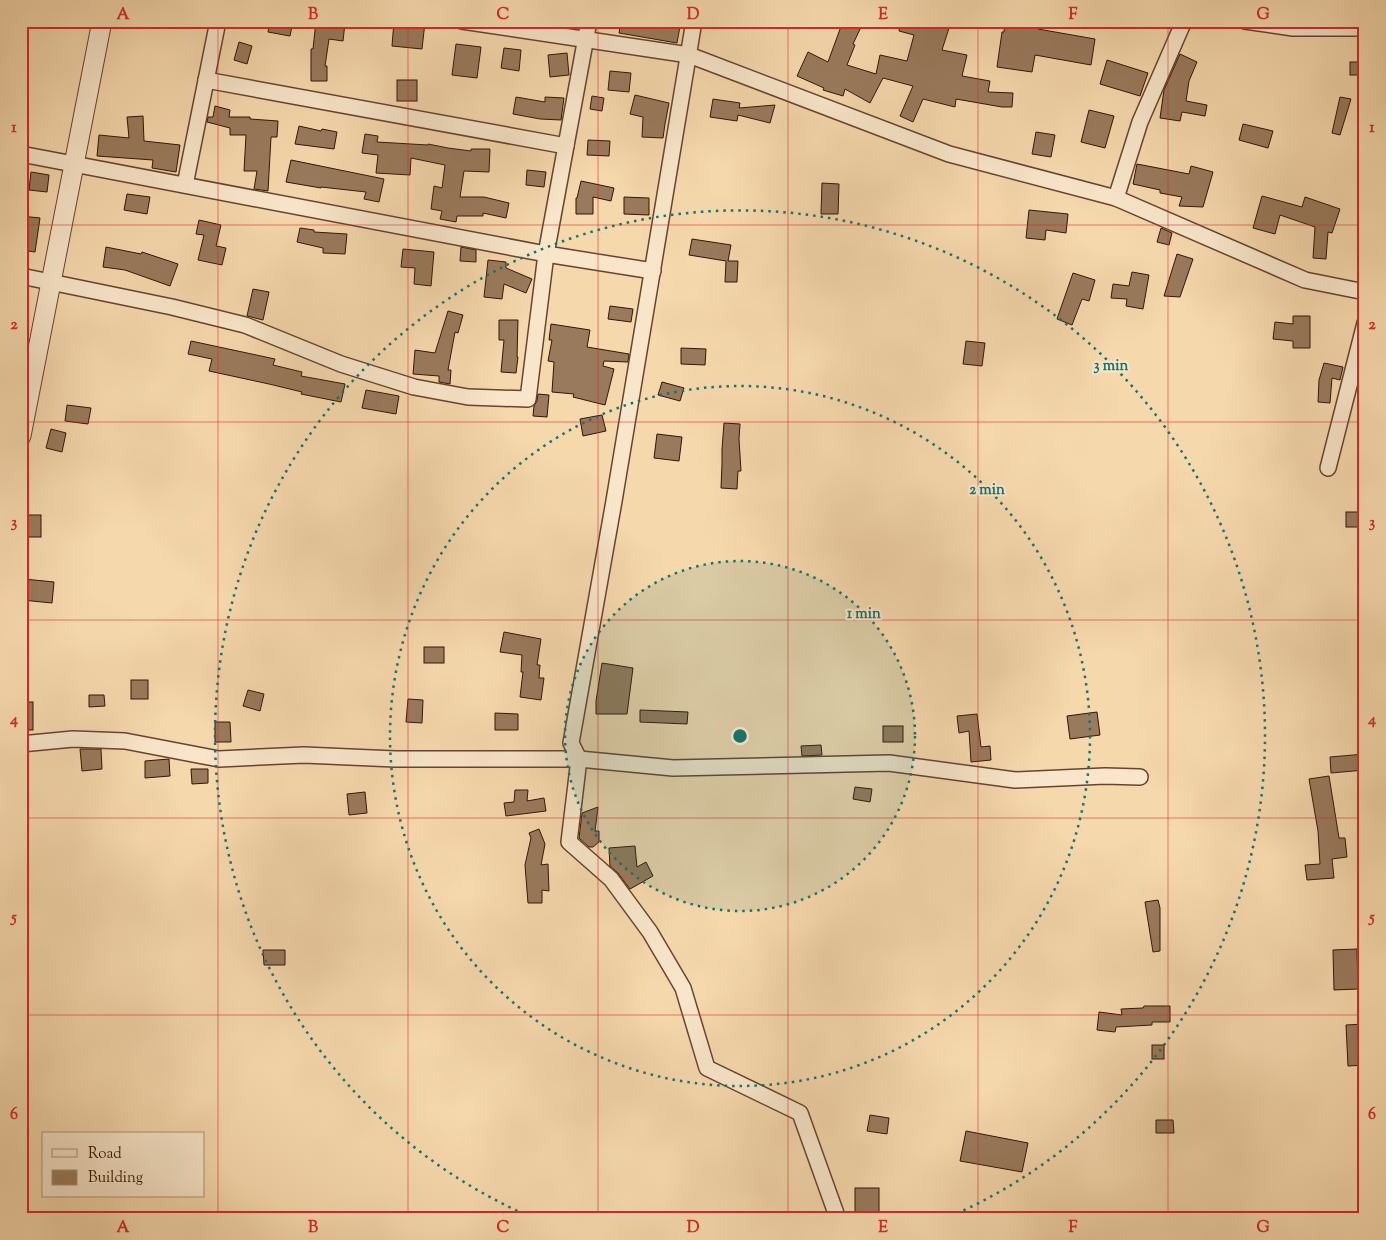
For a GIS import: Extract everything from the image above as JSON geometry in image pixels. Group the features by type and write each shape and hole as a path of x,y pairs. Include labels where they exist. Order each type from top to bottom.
{"street":[{"path":"21,436 27,378 52,282 102,21"},
{"path":"185,185 218,21"},
{"path":"462,21 690,55 949,154 1116,198 1305,280 1365,292"},
{"path":"21,276 172,307 245,325 341,364 414,387 468,397 528,398 546,254 589,21"},
{"path":"694,21 690,55 571,743 578,759 569,842 611,879 650,932 684,988 707,1068 800,1113 838,1219"},
{"path":"1116,198 1140,122 1184,21"},
{"path":"1245,21 1293,28 1365,28"},
{"path":"206,80 566,146"},
{"path":"21,154 546,254 653,271"},
{"path":"1328,468 1365,322"},
{"path":"21,744 73,739 126,740 219,759 304,755 396,759 578,759 674,768 889,763 1015,780 1105,776 1140,777"}],"building":[{"path":"270,21 293,21 290,36 268,32"},
{"path":"316,21 345,23 343,41 329,39 325,66 327,66 327,81 311,81 311,49 313,49"},
{"path":"394,21 425,22 422,49 392,46"},
{"path":"621,21 681,21 677,43 619,33"},
{"path":"843,21 855,21 862,25 853,44 855,45 847,65 876,74 880,55 907,61 914,35 899,31 901,21 927,21 949,28 942,50 967,55 962,76 990,81 988,92 1013,93 1012,107 956,99 955,107 923,99 913,122 900,116 913,86 883,78 870,103 845,89 843,96 823,90 824,88 797,76 808,52 828,62"},
{"path":"1005,21 1040,21 1038,29 1095,39 1091,65 1035,55 1032,72 997,67"},
{"path":"239,42 252,46 247,64 234,60"},
{"path":"456,44 481,47 477,78 452,75"},
{"path":"504,48 521,50 519,71 501,68"},
{"path":"567,53 569,75 550,77 548,55"},
{"path":"1180,54 1197,62 1189,81 1186,101 1207,105 1205,116 1182,112 1180,121 1160,118 1164,90"},
{"path":"1107,60 1148,73 1140,96 1100,84"},
{"path":"1350,62 1365,62 1365,75 1350,75"},
{"path":"610,71 631,73 629,92 608,90"},
{"path":"397,80 417,80 417,101 397,101"},
{"path":"635,95 669,103 663,138 642,137 643,117 630,114"},
{"path":"592,96 604,98 602,111 590,109"},
{"path":"516,97 545,102 545,97 564,98 561,120 540,119 513,114"},
{"path":"1340,97 1351,99 1340,135 1332,133"},
{"path":"713,99 740,103 739,108 775,105 770,123 738,115 737,121 710,117"},
{"path":"215,106 230,110 229,117 250,117 250,119 278,121 277,137 271,137 268,191 254,189 257,171 244,171 246,135 230,135 230,128 207,122 208,117 213,117"},
{"path":"1089,110 1114,116 1105,148 1081,142"},
{"path":"143,116 144,141 180,145 176,172 152,168 153,160 97,156 99,135 129,138 127,117"},
{"path":"1243,124 1273,131 1268,148 1239,140"},
{"path":"299,126 321,131 322,129 337,132 334,149 295,144"},
{"path":"1036,132 1055,135 1051,157 1032,154"},
{"path":"365,134 378,136 377,142 428,144 471,151 471,149 490,149 489,172 464,171 460,197 484,197 509,203 506,218 483,213 483,216 457,216 456,222 440,219 442,211 431,209 434,186 442,188 445,165 411,158 410,175 376,173 378,155 362,153"},
{"path":"588,140 610,141 609,156 587,155"},
{"path":"291,160 384,179 379,202 364,199 366,192 321,188 286,182"},
{"path":"1137,164 1189,174 1191,166 1213,172 1203,207 1179,206 1182,197 1160,193 1160,190 1133,184"},
{"path":"527,170 546,172 544,187 526,185"},
{"path":"31,172 49,175 47,192 29,190"},
{"path":"581,181 614,188 611,201 593,197 593,214 576,214 576,198"},
{"path":"822,183 839,184 838,214 821,214"},
{"path":"127,194 150,197 147,214 124,210"},
{"path":"1262,196 1302,207 1305,197 1340,209 1332,233 1328,232 1326,259 1313,258 1315,227 1280,215 1275,234 1253,228"},
{"path":"624,197 649,198 649,215 624,214"},
{"path":"1029,210 1068,214 1066,233 1046,230 1045,240 1026,238"},
{"path":"21,216 40,218 35,252 21,250"},
{"path":"199,220 221,225 216,246 226,248 222,265 198,260 204,235 196,234"},
{"path":"300,228 314,230 314,232 347,234 345,254 323,253 323,248 297,242"},
{"path":"1161,228 1172,233 1169,245 1157,242"},
{"path":"692,239 731,245 728,261 738,261 737,282 725,282 726,261 689,255"},
{"path":"106,247 141,254 142,252 178,264 170,286 125,270 103,267"},
{"path":"461,247 476,250 476,262 460,261"},
{"path":"403,249 434,252 431,286 414,284 415,268 401,267"},
{"path":"1177,254 1193,259 1180,297 1164,296"},
{"path":"488,260 506,262 506,268 532,279 526,293 504,284 502,299 484,297"},
{"path":"1132,272 1149,275 1143,309 1126,306 1127,299 1111,298 1113,284 1129,286"},
{"path":"1073,273 1095,280 1089,301 1082,299 1072,325 1057,319"},
{"path":"253,289 269,292 263,320 247,316"},
{"path":"610,306 633,309 631,322 608,319"},
{"path":"448,311 463,315 458,333 455,332 448,370 451,370 450,384 439,382 439,376 413,374 415,350 435,353"},
{"path":"1293,316 1310,316 1310,348 1293,348 1293,341 1273,339 1275,322 1293,324"},
{"path":"499,320 518,320 516,373 501,372 504,340 499,340"},
{"path":"551,324 590,330 587,347 629,354 628,362 604,361 603,366 614,369 605,405 573,397 574,394 552,392 554,362 548,361 552,340 549,340"},
{"path":"191,341 275,359 273,365 302,372 301,376 345,384 341,402 209,371 212,359 188,354"},
{"path":"966,341 985,343 982,366 963,364"},
{"path":"681,348 706,349 705,365 681,364"},
{"path":"1324,363 1343,367 1340,380 1332,378 1330,403 1318,402 1319,380"},
{"path":"662,382 684,388 680,401 658,395"},
{"path":"366,390 399,396 396,414 362,408"},
{"path":"538,394 549,395 547,417 533,416"},
{"path":"67,405 91,408 88,424 65,421"},
{"path":"602,415 606,431 583,436 580,419"},
{"path":"724,423 740,424 741,471 738,471 737,489 721,488"},
{"path":"51,429 66,433 62,452 46,448"},
{"path":"657,434 682,437 679,461 654,458"},
{"path":"1346,512 1358,512 1358,527 1346,527"},
{"path":"21,515 41,515 41,537 21,537"},
{"path":"24,579 54,582 52,603 22,600"},
{"path":"504,632 541,639 537,665 540,665 539,678 544,678 541,700 520,697 523,672 521,672 522,655 500,652"},
{"path":"424,647 444,647 444,663 424,663"},
{"path":"602,663 633,668 627,714 596,714 596,701"},
{"path":"131,680 148,680 148,699 131,699"},
{"path":"248,690 264,694 260,711 243,706"},
{"path":"89,695 104,695 105,706 89,707"},
{"path":"408,699 423,700 422,723 406,722"},
{"path":"21,702 33,702 33,730 21,730"},
{"path":"640,710 688,712 687,724 640,722"},
{"path":"1097,712 1100,735 1070,739 1067,716"},
{"path":"495,713 518,714 518,730 495,730"},
{"path":"977,714 981,747 990,746 991,760 971,762 969,731 959,733 957,716"},
{"path":"215,722 230,722 231,742 215,742"},
{"path":"883,726 903,726 903,742 883,742"},
{"path":"821,745 822,755 802,756 801,746"},
{"path":"80,749 101,749 102,769 82,771"},
{"path":"1365,754 1365,770 1331,773 1330,757"},
{"path":"169,759 170,776 145,778 145,761"},
{"path":"191,769 208,769 208,783 192,784"},
{"path":"1329,776 1339,838 1345,838 1347,857 1332,859 1334,878 1307,880 1305,865 1320,864 1318,831 1309,779"},
{"path":"855,787 872,789 870,802 853,799"},
{"path":"515,790 528,790 527,801 544,798 546,811 506,816 504,803 514,802"},
{"path":"365,792 367,813 349,815 347,794"},
{"path":"598,807 595,831 599,831 599,842 593,847 589,847 579,838 582,813"},
{"path":"539,829 545,844 541,865 548,864 549,891 542,890 542,903 528,903 525,865 531,838 529,833"},
{"path":"635,846 637,867 646,862 653,876 630,889 610,866 609,848"},
{"path":"1158,900 1160,908 1160,951 1153,952 1145,902"},
{"path":"1357,949 1358,989 1334,990 1333,950"},
{"path":"263,950 285,950 285,965 264,965"},
{"path":"1144,1006 1170,1006 1170,1022 1152,1022 1152,1025 1116,1027 1115,1032 1097,1030 1099,1012 1122,1015 1121,1009 1143,1008"},
{"path":"1364,1024 1365,1065 1348,1066 1346,1025"},
{"path":"1152,1045 1164,1045 1164,1059 1152,1059"},
{"path":"870,1115 889,1118 887,1134 867,1131"},
{"path":"1156,1120 1173,1120 1174,1133 1156,1133"},
{"path":"966,1131 1028,1143 1022,1172 960,1161"},
{"path":"855,1188 879,1188 879,1219 855,1219"}]}
